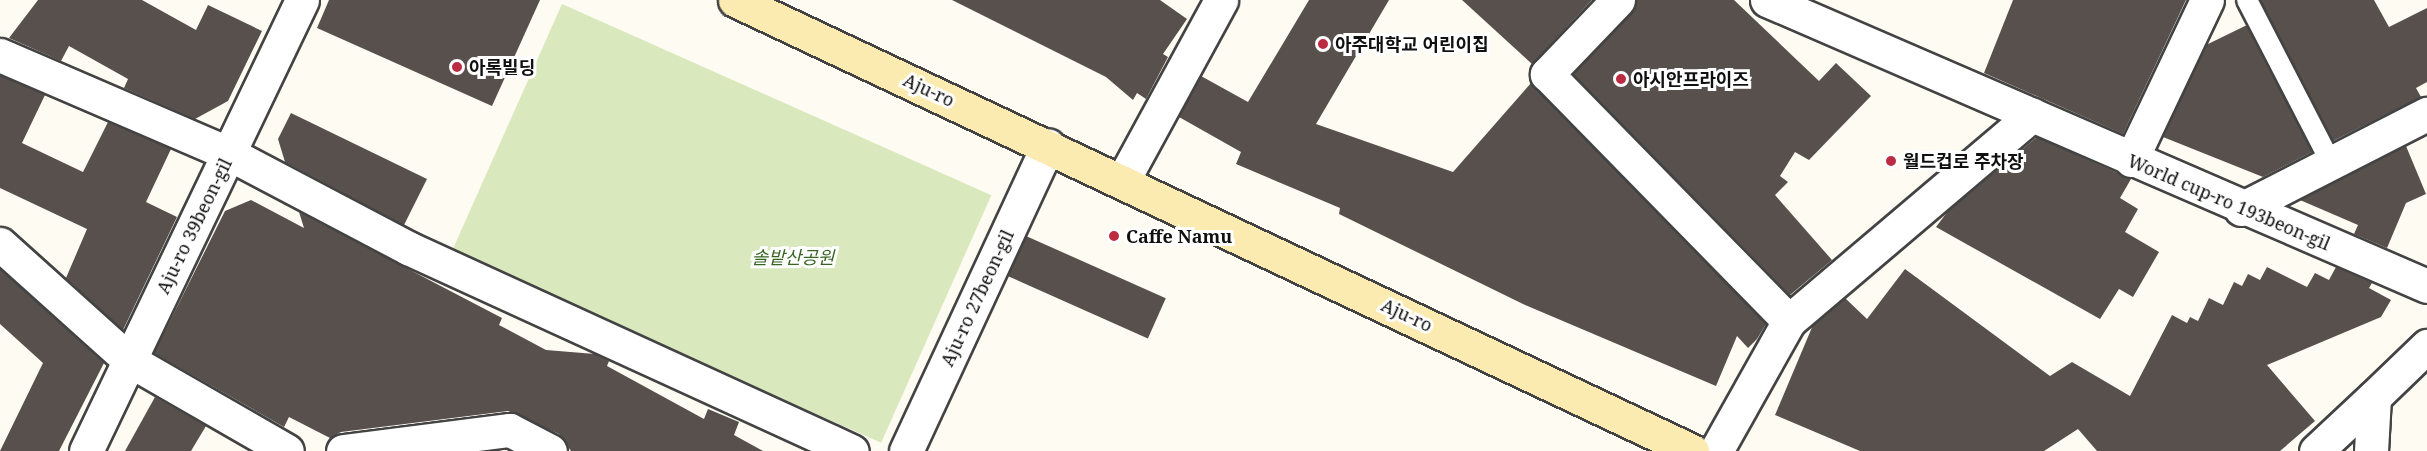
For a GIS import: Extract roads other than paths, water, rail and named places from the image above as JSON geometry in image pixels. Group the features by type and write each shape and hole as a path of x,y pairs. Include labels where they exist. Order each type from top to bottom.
{"street":[{"name":"Aju-ro 39beon-gil","path":"86,451 302,0"},
{"name":"Aju-ro","path":"735,0 1123,180 1692,451"},
{"path":"1123,180 1221,0"},
{"path":"1618,0 1547,74 1789,321"},
{"name":"World cup-ro 193beon-gil","path":"1767,0 2241,209 2427,286"},
{"path":"2130,160 2207,0"},
{"path":"0,55 228,153 408,248 852,451"},
{"path":"2241,209 2330,161 2427,114"},
{"path":"1716,451 1789,321 2032,115"},
{"name":"Aju-ro 27beon-gil","path":"906,451 1048,145"},
{"path":"0,244 129,360 287,451"},
{"path":"2316,451 2427,346"},
{"path":"2371,451 2374,397"},
{"path":"343,451 510,430 550,451"}],"lane":[{"path":"2247,0 2330,161"}],"place":[{"name":"아주대학교 어린이집","path":"1323,44"},
{"name":"아록빌딩","path":"457,67"},
{"name":"아시안프라이즈","path":"1621,79"},
{"name":"월드컵로 주차장","path":"1891,161"},
{"name":"Caffe Namu","path":"1114,236"}],"park label":[{"name":"솔밭산공원","path":"793,257"}]}
